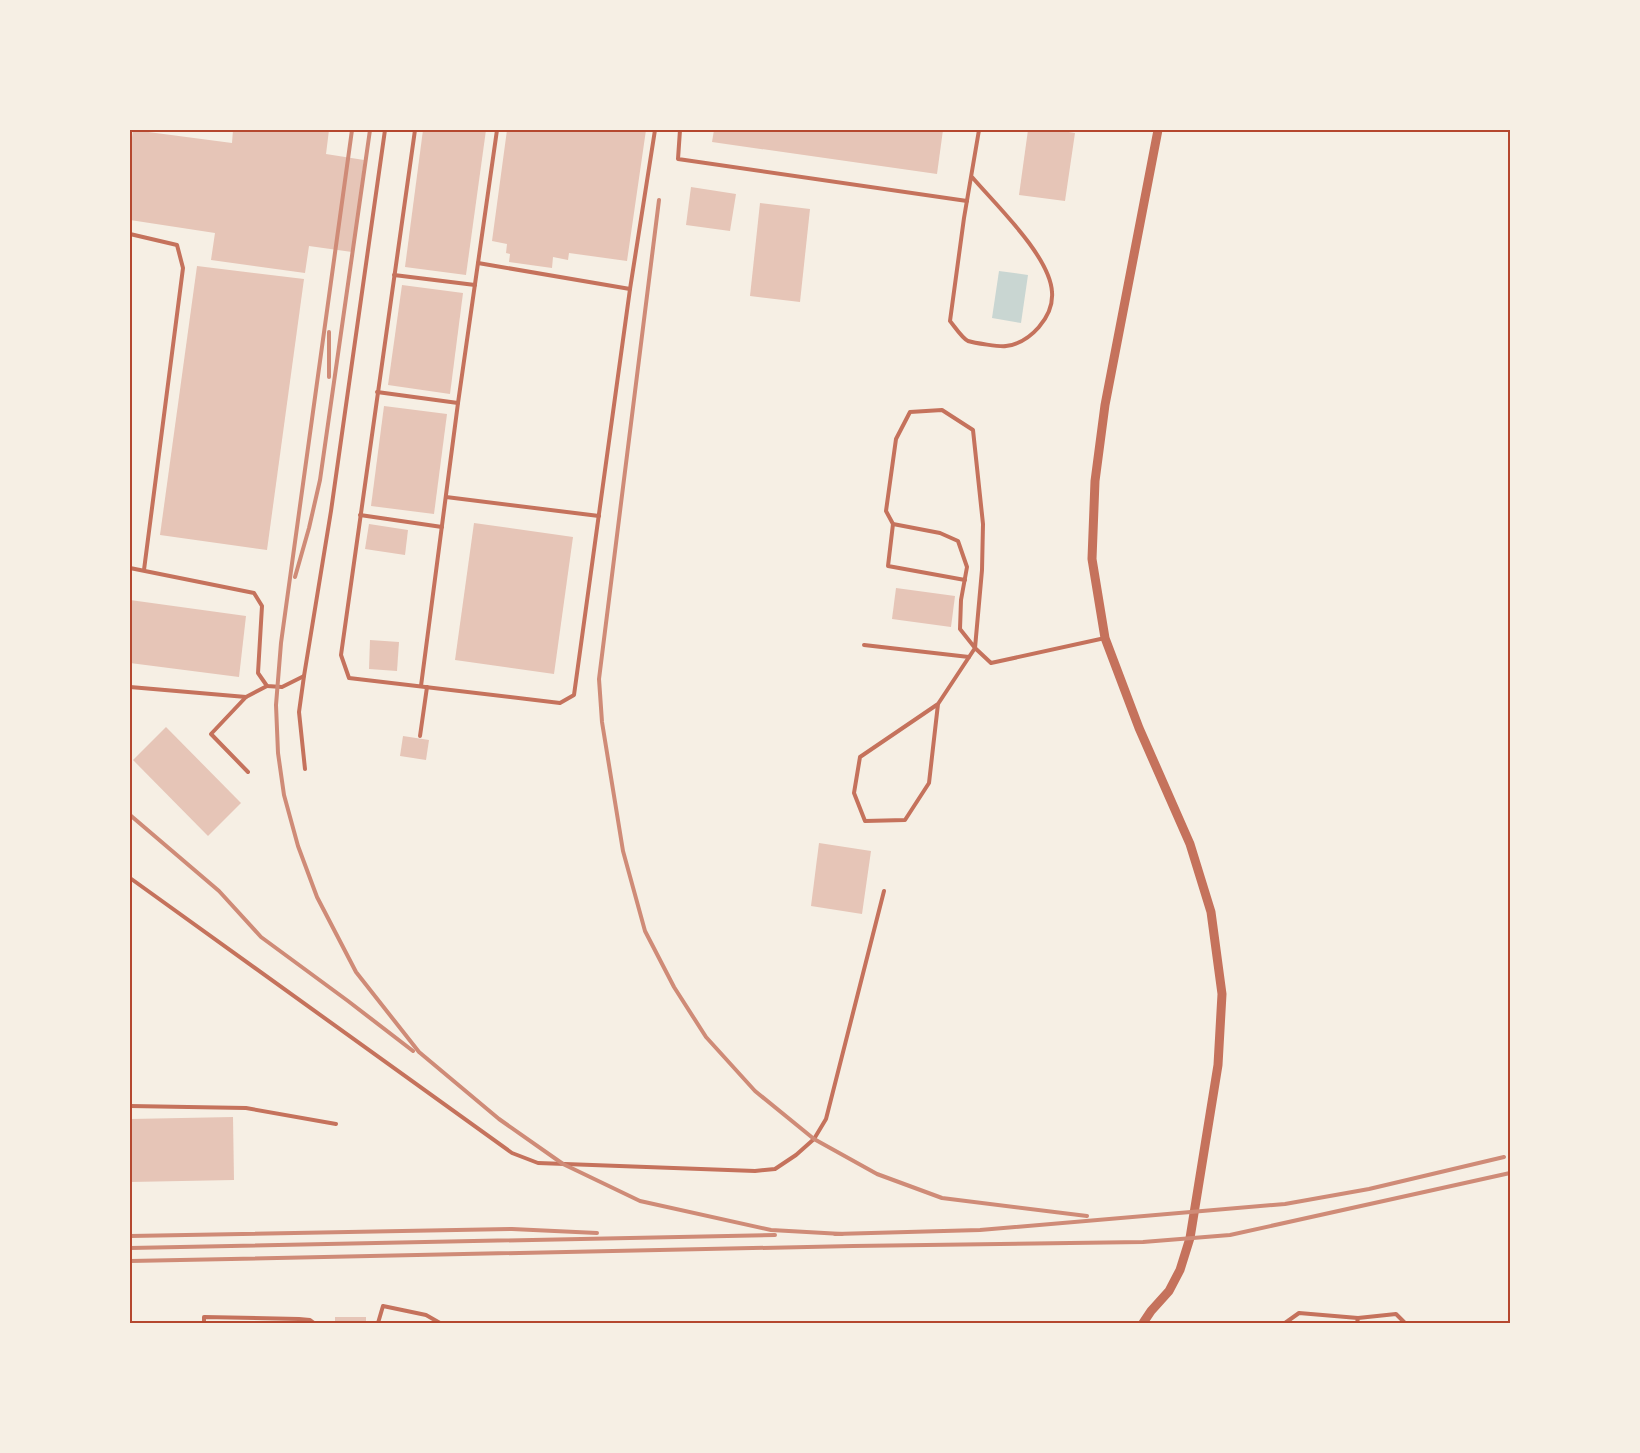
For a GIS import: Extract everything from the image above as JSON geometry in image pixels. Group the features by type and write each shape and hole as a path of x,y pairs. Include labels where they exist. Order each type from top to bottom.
{"street":[{"path":"1143,1323 1169,1291 1180,1270 1190,1238 1218,1065 1222,994 1211,912 1190,844 1139,728 1105,638 1092,558 1095,481 1105,404 1158,130"}],"lane":[{"path":"305,769 299,712 331,512 385,130"},
{"path":"415,130 341,655 349,678 560,704 574,696 630,289 655,130"},
{"path":"422,686 458,403 498,130"},
{"path":"680,130 678,159 967,200"},
{"path":"972,177 1026,239 1046,269 1052,293 1048,314 1033,336 1006,346 967,340 950,321 979,130"},
{"path":"130,234 177,245 183,268 144,570"},
{"path":"478,263 630,289"},
{"path":"394,275 475,285"},
{"path":"377,392 458,403"},
{"path":"938,704 929,783 905,820 865,821 854,793 860,758 938,704 975,648 982,570 983,524 973,430 942,410 910,412 896,439 886,511 893,524 888,566 965,580"},
{"path":"446,497 599,516"},
{"path":"360,515 442,526"},
{"path":"893,524 940,533 958,541 968,567 961,600 960,629 990,663 1105,638"},
{"path":"130,568 254,593 262,606 258,673 267,686"},
{"path":"864,645 969,657"},
{"path":"248,772 211,734 246,697 267,686 282,687 304,676"},
{"path":"420,736 427,687"},
{"path":"130,688 246,697"},
{"path":"130,878 512,1153 538,1163 755,1171 775,1169 796,1155 814,1139 826,1119 884,890"},
{"path":"130,1106 246,1108 336,1124"},
{"path":"378,1323 383,1306 426,1315 440,1323"},
{"path":"1285,1323 1299,1313 1357,1321 1396,1314 1405,1323"},
{"path":"204,1323 204,1317 298,1319 310,1320 314,1323"}],"shaded area":[{"path":"999,271 1028,275 1021,323 992,318"}],"building":[{"path":"133,130 232,143 233,130 329,130 326,154 364,160 352,252 309,246 305,273 211,260 215,233 130,220 130,152"},
{"path":"423,130 486,130 466,275 405,267"},
{"path":"507,130 646,130 627,261 569,253 568,260 553,257 552,268 509,262 510,254 506,253 507,244 492,241"},
{"path":"714,130 943,130 937,174 712,142"},
{"path":"1028,130 1056,130 1075,133 1065,201 1019,195"},
{"path":"691,187 736,194 730,231 686,225"},
{"path":"760,203 810,209 800,302 750,296"},
{"path":"197,266 304,279 267,550 160,535"},
{"path":"402,285 463,293 450,394 388,385"},
{"path":"384,406 447,414 434,514 371,506"},
{"path":"474,523 573,537 554,674 455,660"},
{"path":"369,524 408,530 405,555 365,549"},
{"path":"896,588 955,596 951,627 892,619"},
{"path":"130,600 246,616 239,677 130,663"},
{"path":"370,640 399,642 397,671 369,669"},
{"path":"166,727 241,803 208,836 133,760"},
{"path":"403,736 429,740 426,760 400,756"},
{"path":"819,843 871,851 862,914 811,906"},
{"path":"233,1117 234,1180 130,1182 130,1119"},
{"path":"335,1317 366,1317 366,1323 335,1323"}],"railway":[{"path":"352,130 281,643 276,705 278,753 284,795 298,846 317,897 356,972 419,1052 499,1119 563,1164 640,1201 771,1230 842,1234"},
{"path":"295,577 320,480 370,130"},
{"path":"659,200 599,679 602,722 623,851 645,931 674,987 706,1037 755,1091 814,1139 877,1174 942,1198 1087,1216"},
{"path":"329,332 329,377"},
{"path":"130,815 219,891 261,937 413,1051"},
{"path":"835,1234 980,1230 1285,1204 1369,1189 1504,1157"},
{"path":"130,1261 1143,1242 1230,1235 1510,1173"},
{"path":"130,1236 512,1229 597,1233"},
{"path":"130,1248 775,1235"}]}
